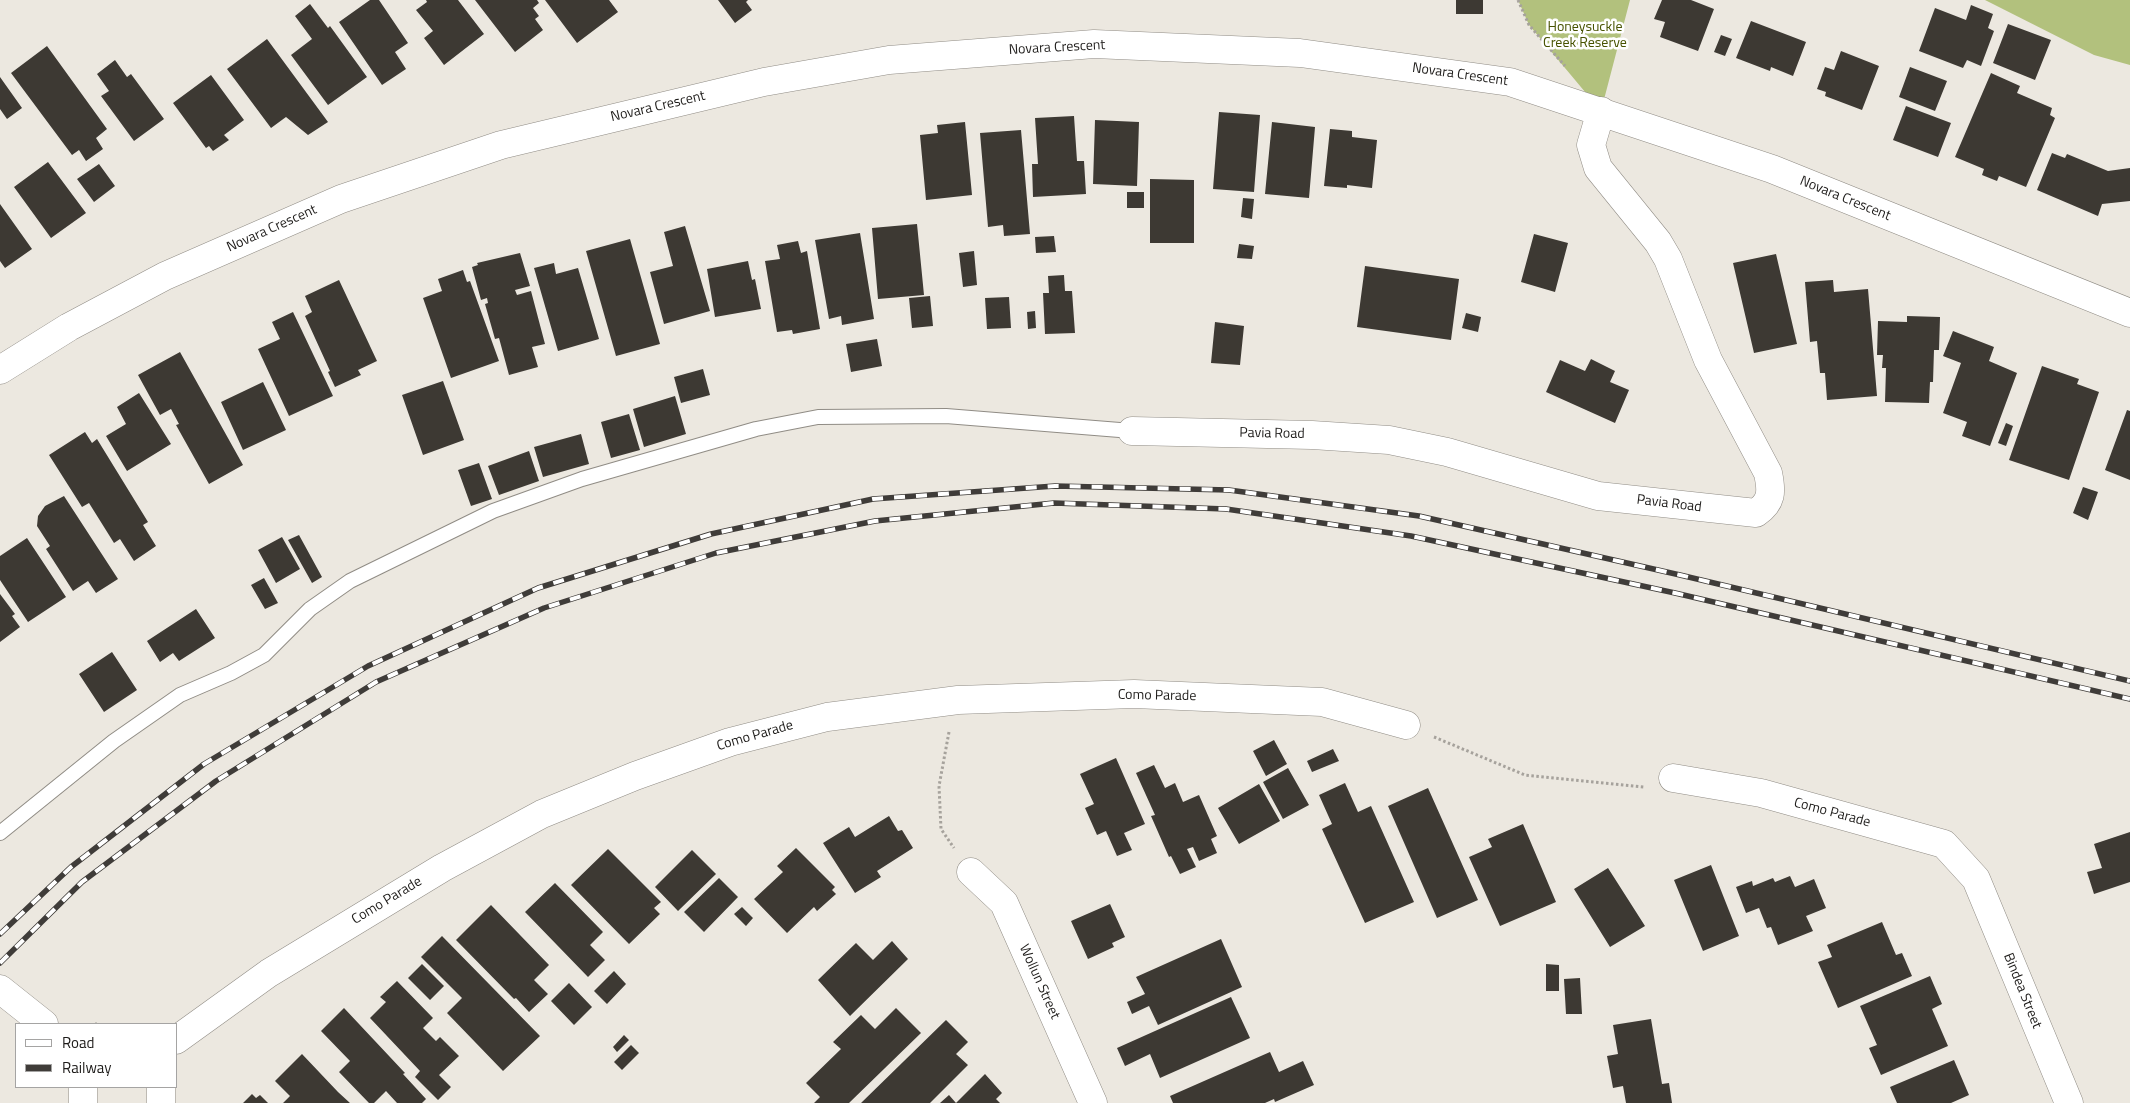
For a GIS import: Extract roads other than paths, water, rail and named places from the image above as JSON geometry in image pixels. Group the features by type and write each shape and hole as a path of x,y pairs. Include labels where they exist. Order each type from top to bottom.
{"street":[{"name":"Novara Crescent","path":"0,370 70,327 165,276 341,199 501,145 764,82 889,60 1094,44 1300,53 1510,82 1772,169 2130,313"},
{"name":"Pavia Road","path":"1132,431 1312,435 1389,440 1447,452 1598,496 1756,513 1765,507 1770,498 1771,484 1768,473 1708,360 1668,260 1658,242 1598,168 1591,145 1601,111"},
{"name":"Como Parade","path":"178,1039 269,973 442,868 542,814 634,776 730,742 827,716 958,700 1134,694 1322,702 1406,725"},
{"name":"Como Parade","path":"1673,778 1761,793 1944,844 1976,879"},
{"name":"Wollun Street","path":"971,872 1004,903 1093,1103"},
{"name":"Bindea Street","path":"1976,879 2069,1103"},
{"path":"0,989 38,1018"},
{"path":"83,1088 83,1103"},
{"path":"161,1103 162,1088"}],"lane":[{"path":"0,833 114,741 180,695 231,673 264,655 310,609 350,581 493,511 582,479 756,429 818,417 946,416 1132,431"}],"railway":[{"path":"0,934 71,867 204,764 368,666 538,588 711,534 873,499 1055,486 1229,490 1419,516 1680,575 2130,681"},
{"path":"0,963 82,882 216,781 376,682 544,608 716,553 875,521 1054,503 1226,509 1411,536 1675,593 2130,699"}],"park label":[{"name":"Honeysuckle Creek Reserve","path":"1585,36"}]}
